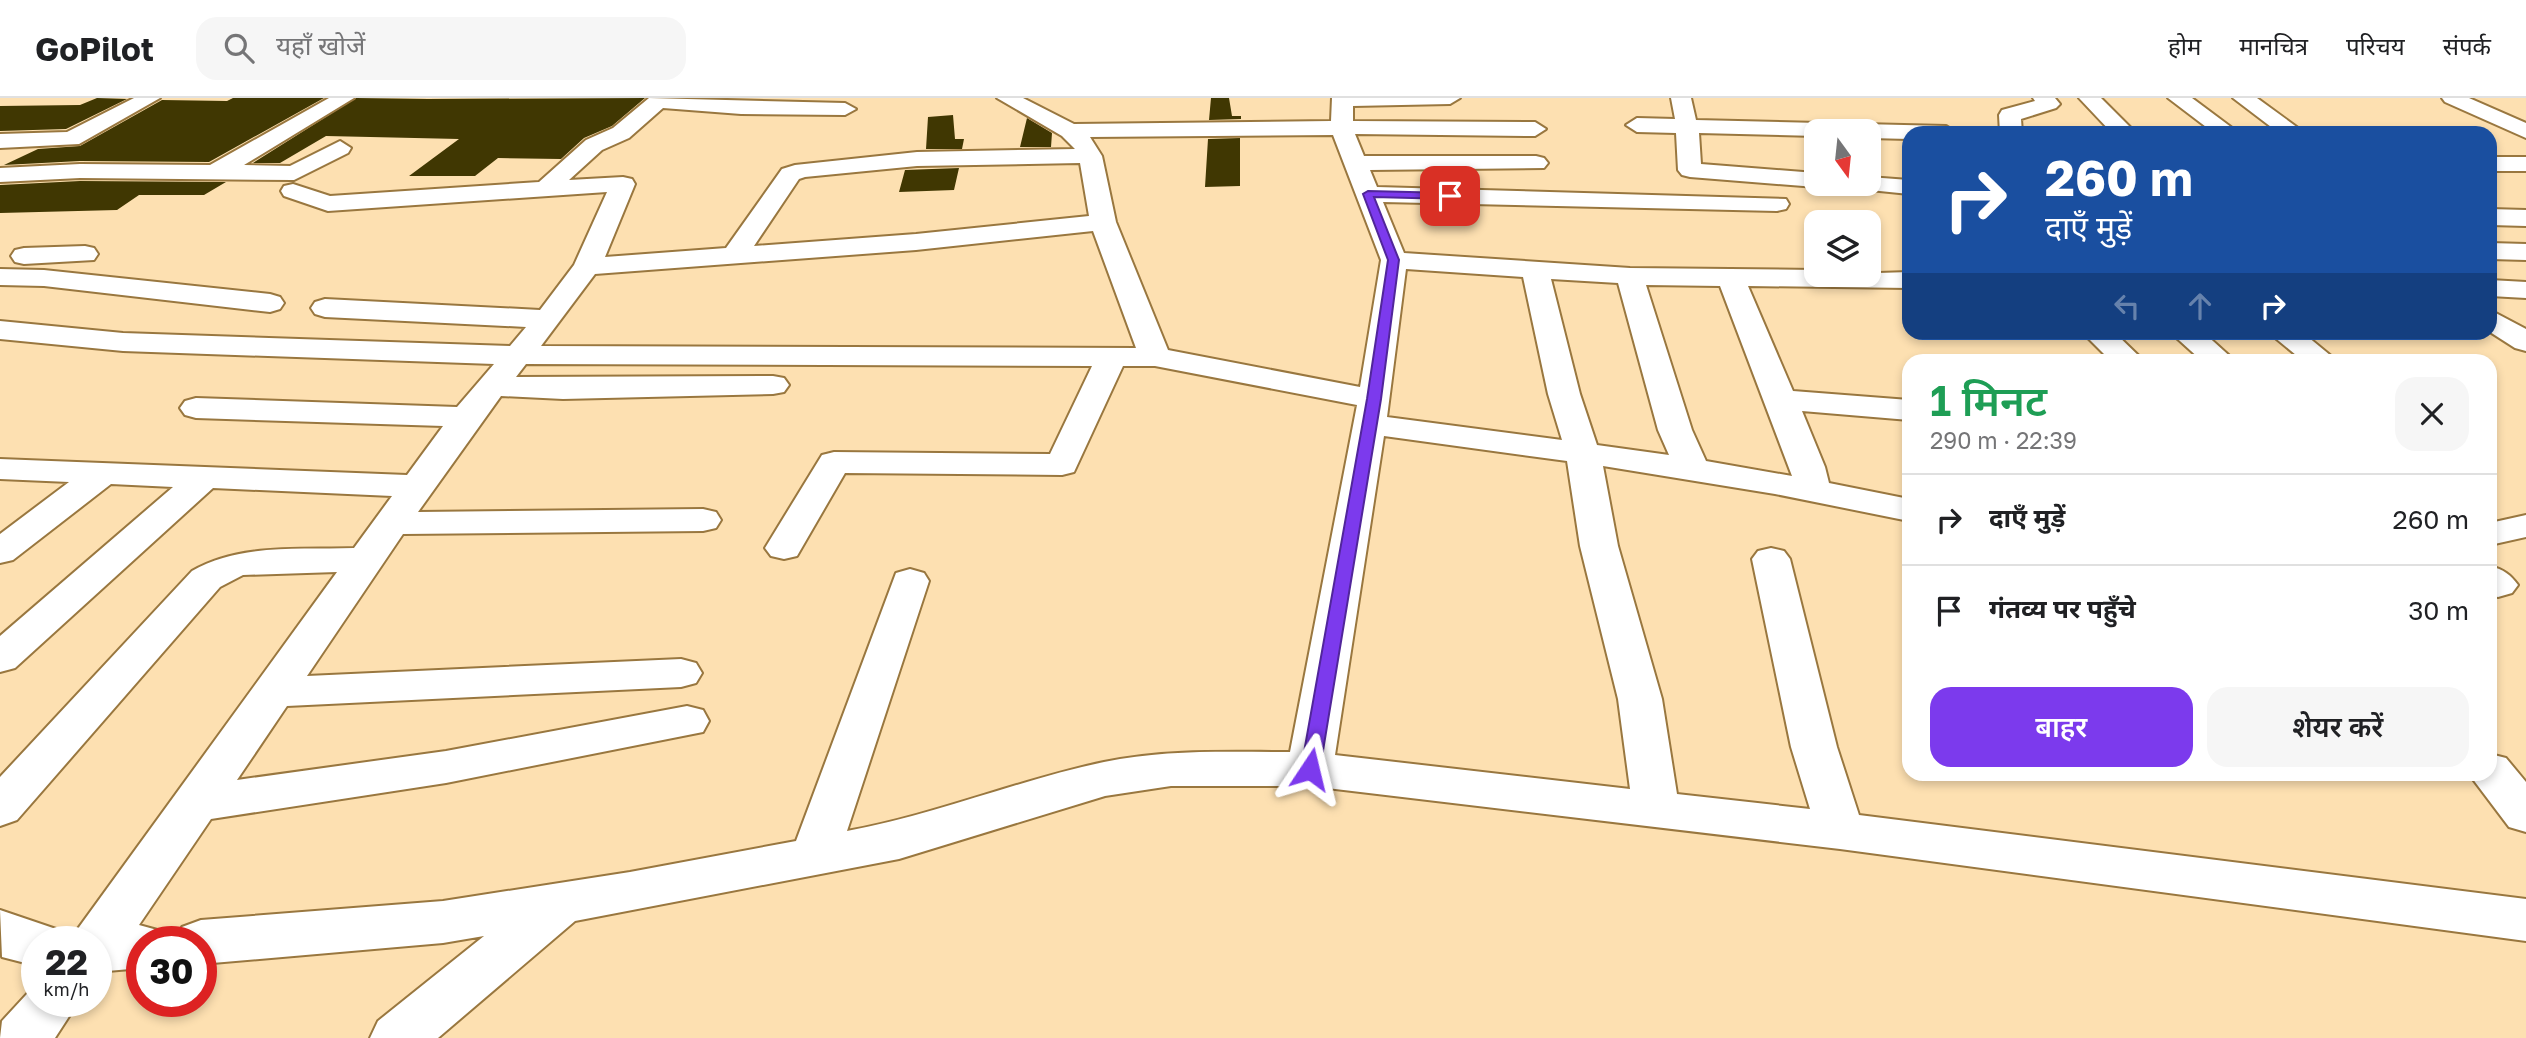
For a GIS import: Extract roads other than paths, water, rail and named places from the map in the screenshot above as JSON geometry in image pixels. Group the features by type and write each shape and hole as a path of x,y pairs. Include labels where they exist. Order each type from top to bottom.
{"street":[{"path":"0,141 71,139 150,98"},
{"path":"215,172 344,98"},
{"path":"1007,98 1070,131 1081,140 1090,156 1103,222 1155,357"},
{"path":"1070,131 1450,98"},
{"path":"1681,98 1687,127 1690,170 1804,179"},
{"path":"2011,126 2010,115 2049,104 2043,98"},
{"path":"2089,98 2118,126"},
{"path":"2178,98 2218,126"},
{"path":"2243,98 2284,126"},
{"path":"2452,98 2526,131"},
{"path":"545,190 594,145 621,133 660,99 730,102 741,108 845,109"},
{"path":"2473,108 2526,108"},
{"path":"1342,109 1535,129"},
{"path":"1310,769 1372,411 1394,260 1355,163 1342,109"},
{"path":"1871,109 1876,119"},
{"path":"1637,125 1804,129"},
{"path":"1881,131 1902,132"},
{"path":"0,175 80,171 294,173 340,148"},
{"path":"734,256 786,179 803,170 916,159 1090,156"},
{"path":"1355,163 1536,163"},
{"path":"2497,164 2526,164"},
{"path":"111,926 466,417 548,319 587,265 623,184 328,204 293,191"},
{"path":"1881,186 1902,190"},
{"path":"1368,194 1777,204"},
{"path":"2497,217 2526,218"},
{"path":"587,265 916,242 1103,222"},
{"path":"2497,251 2526,252"},
{"path":"0,257 85,254"},
{"path":"1394,260 1731,279 1902,280"},
{"path":"1535,269 1564,394 1583,453 1599,546 1640,699 1656,809"},
{"path":"1630,275 1675,430 1692,468"},
{"path":"0,277 44,278 270,303"},
{"path":"0,290 44,278"},
{"path":"1731,279 1808,467 1811,488"},
{"path":"2497,288 2526,290"},
{"path":"123,342 203,295"},
{"path":"325,308 548,319"},
{"path":"0,330 123,342 519,355 1155,357 1372,411 1583,453 1811,488 1902,508"},
{"path":"2105,340 2120,354"},
{"path":"2194,340 2212,354"},
{"path":"2293,340 2313,354"},
{"path":"783,548 834,462 1062,465 1112,356"},
{"path":"492,386 576,389 773,385"},
{"path":"1779,400 1902,409"},
{"path":"197,408 466,417"},
{"path":"0,469 418,486"},
{"path":"0,552 103,473"},
{"path":"0,658 205,477"},
{"path":"392,523 703,520"},
{"path":"0,808 206,579 239,564 367,559"},
{"path":"1771,559 1814,747 1840,831"},
{"path":"814,858 910,581"},
{"path":"272,692 681,673"},
{"path":"198,803 446,767 687,721"},
{"path":"217,941 443,922 561,904 900,841 1104,779 1171,769 1310,769 1840,831 2526,920"},
{"path":"2497,779 2526,814"},
{"path":"398,1038 561,904"},
{"path":"0,931 21,942"},
{"path":"22,1038 39,1017"}]}
